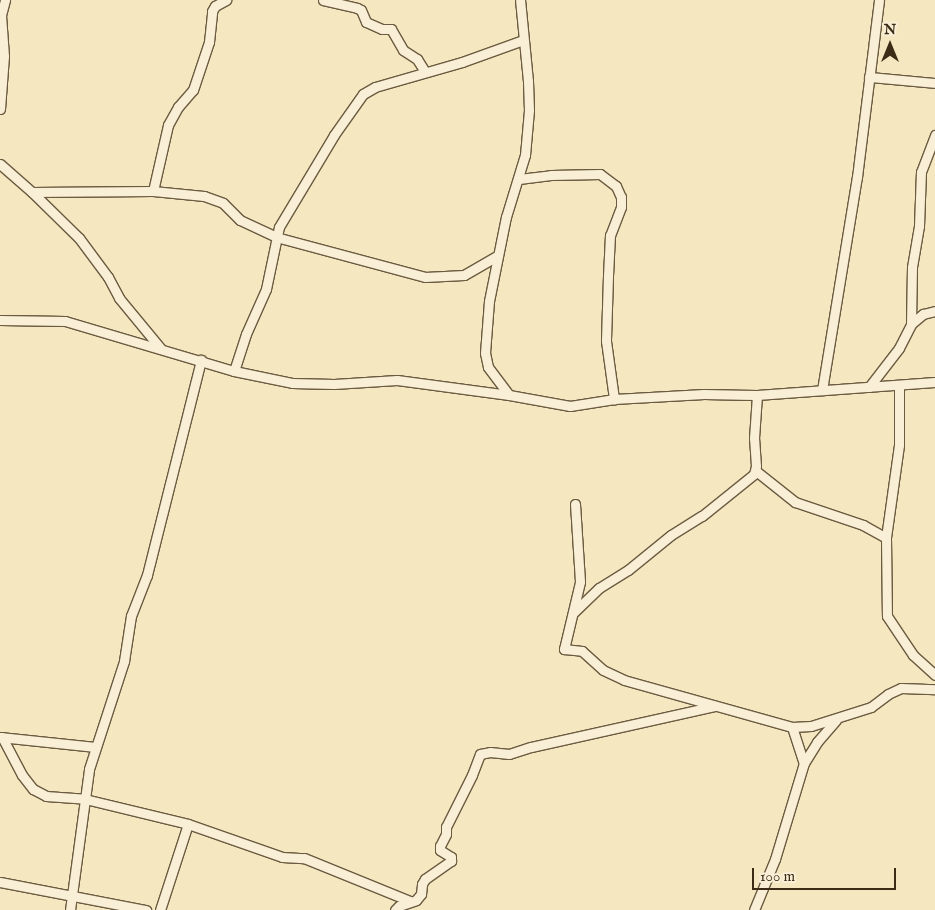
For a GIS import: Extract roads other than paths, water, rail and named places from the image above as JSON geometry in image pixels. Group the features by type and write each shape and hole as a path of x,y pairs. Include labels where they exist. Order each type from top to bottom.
{"street":[{"path":"0,109 4,56 0,15 5,0"},
{"path":"153,191 168,125 178,107 192,90 209,42 212,11 215,6 226,0"},
{"path":"323,0 357,8 361,10 366,22 382,29 390,29 403,50 417,59 425,72"},
{"path":"509,395 488,367 485,353 489,301 498,254 508,208 519,180 525,155 529,110 520,0"},
{"path":"822,390 857,177 879,0"},
{"path":"234,371 246,334 266,289 276,237 286,213 363,94 375,87 523,40"},
{"path":"870,77 935,83"},
{"path":"911,324 912,267 919,226 921,172 935,135"},
{"path":"0,164 32,192 84,244 108,277 119,298 162,349"},
{"path":"519,180 551,175 600,174 616,186 621,196 621,207 610,235 608,276 606,341 614,399"},
{"path":"32,192 153,191 204,196 225,204 240,220 276,237 425,277 464,275 498,254"},
{"path":"868,387 899,348 911,324 923,314 935,311"},
{"path":"0,320 65,321 234,371 302,384 397,380 509,395 570,406 614,399 704,394 757,395 935,382"},
{"path":"70,910 85,799 95,747 124,661 130,616 146,575 202,360"},
{"path":"899,386 899,445 886,538 887,616 913,655 935,674"},
{"path":"757,395 754,438 756,471 795,502 863,525 886,538"},
{"path":"572,614 599,588 628,570 671,535 702,516 756,471"},
{"path":"575,504 580,582 564,649 582,651 603,670 624,680 792,727 811,726 836,720 871,707 888,694 900,688 935,689"},
{"path":"394,910 410,901 416,900 421,894 422,884 425,879 451,861 450,857 440,850 440,846 446,834 446,827 472,775 480,754 490,752 510,754 531,747 716,706"},
{"path":"754,910 775,859 804,763 817,742 836,720"},
{"path":"792,727 804,763"},
{"path":"1,737 95,747"},
{"path":"1,737 22,775 33,789 46,796 85,799 188,824 282,857 304,858 410,901"},
{"path":"160,910 188,824"},
{"path":"0,882 146,910"}]}
